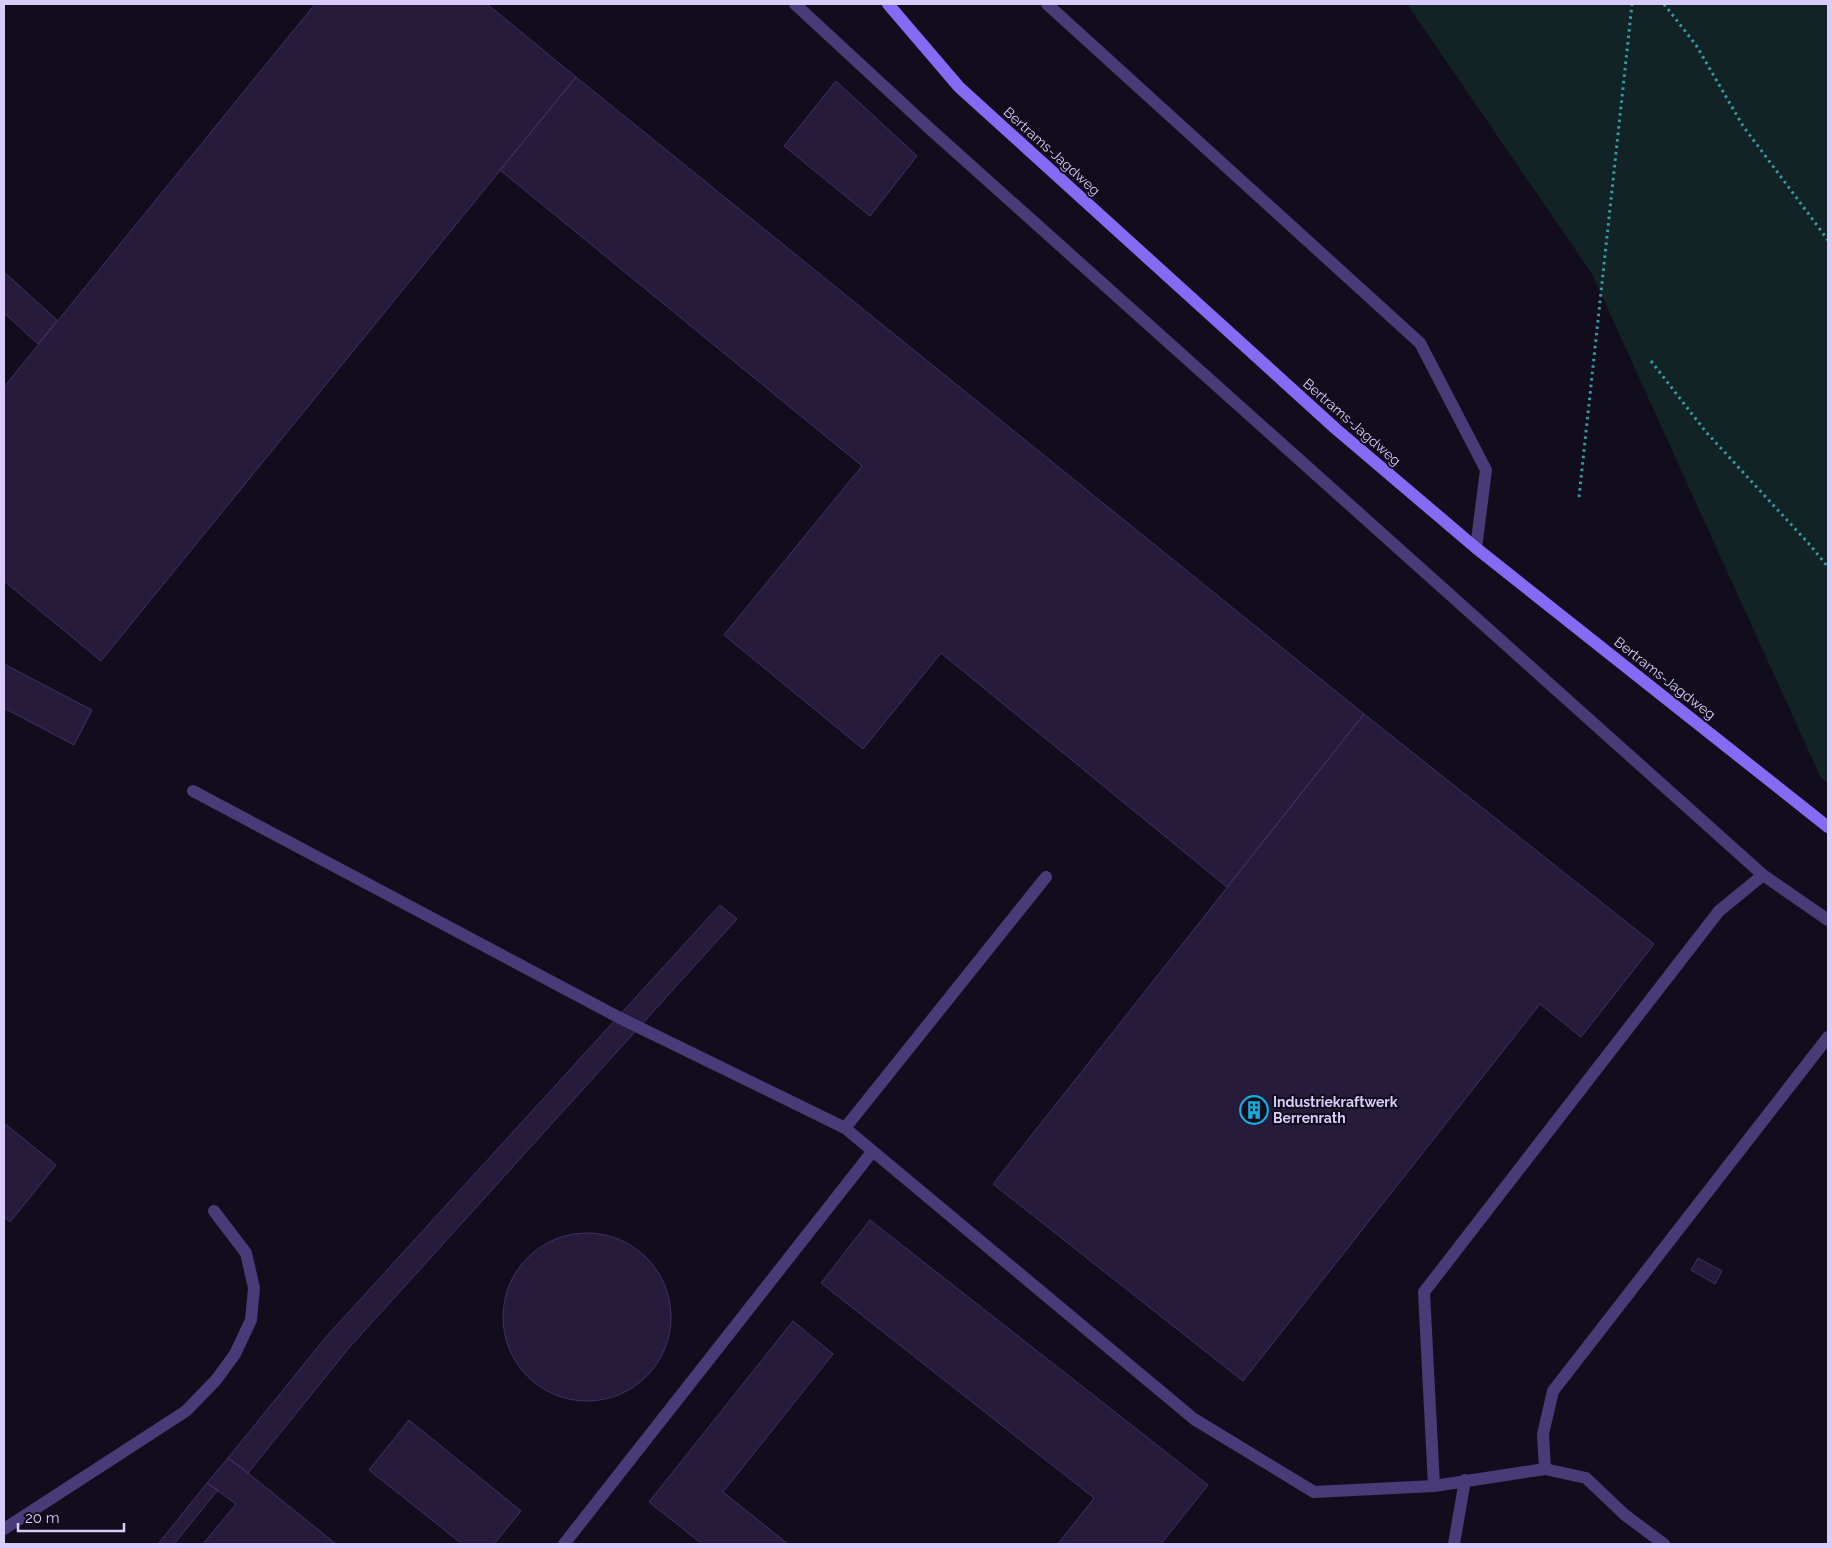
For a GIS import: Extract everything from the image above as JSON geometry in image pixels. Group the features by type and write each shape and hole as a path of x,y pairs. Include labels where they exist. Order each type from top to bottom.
{"main road":[{"name":"Bertrams-Jagdweg","path":"888,4 959,87 1336,429 1476,548 1828,827"}],"street":[{"path":"795,4 944,142 1763,875 1828,920"},
{"path":"1047,4 1420,343 1486,470 1476,548"},
{"path":"194,791 618,1017 845,1128 1194,1418 1314,1492 1434,1486 1545,1469 1586,1478 1625,1515 1664,1544"},
{"path":"1434,1486 1424,1292 1719,911 1763,875"},
{"path":"845,1128 1046,877"},
{"path":"1545,1469 1543,1434 1553,1391 1828,1037"},
{"path":"564,1544 872,1152"},
{"path":"4,1529 186,1411 216,1380 235,1354 251,1320 254,1288 246,1253 214,1211"},
{"path":"1454,1544 1466,1480"}],"path":[{"path":"1579,497 1632,4"},
{"path":"1664,4 1696,45 1743,126 1828,240"},
{"path":"1651,361 1706,432 1828,567"}],"shaded area":[{"path":"1407,4 1828,4 1828,783 1821,778 1592,274"}],"building":[{"path":"315,4 487,4 576,77 101,661 4,581 4,387"},
{"path":"576,77 1364,714 1227,887 941,653 863,749 724,635 862,466 500,170"},
{"path":"836,81 917,156 870,216 784,146"},
{"path":"4,272 57,320 38,344 4,313"},
{"path":"4,664 92,710 74,745 4,708"},
{"name":"Industriekraftwerk Berrenrath","path":"1364,714 1654,944 1581,1037 1540,1004 1243,1381 993,1184"},
{"path":"720,905 737,919 348,1349 248,1473 228,1458 326,1337"},
{"path":"4,1123 56,1165 10,1222 4,1217"},
{"path":"870,1220 1208,1485 1161,1544 1058,1544 1094,1498 821,1283"},
{"path":"595,1233 619,1239 647,1257 665,1285 670,1301 670,1333 665,1349 647,1377 634,1387 611,1398 579,1401 555,1395 527,1377 517,1364 506,1341 503,1309 509,1285 527,1257 540,1247 563,1236"},
{"path":"1698,1258 1722,1271 1715,1284 1691,1270"},
{"path":"793,1321 833,1354 723,1492 788,1544 702,1544 649,1502"},
{"path":"409,1420 521,1511 494,1544 462,1544 369,1470"},
{"path":"228,1458 336,1544 203,1544 236,1504 207,1483"},
{"path":"207,1483 218,1490 174,1544 158,1544"}],"place":[{"name":"Industriekraftwerk Berrenrath","path":"1254,1110"}]}
